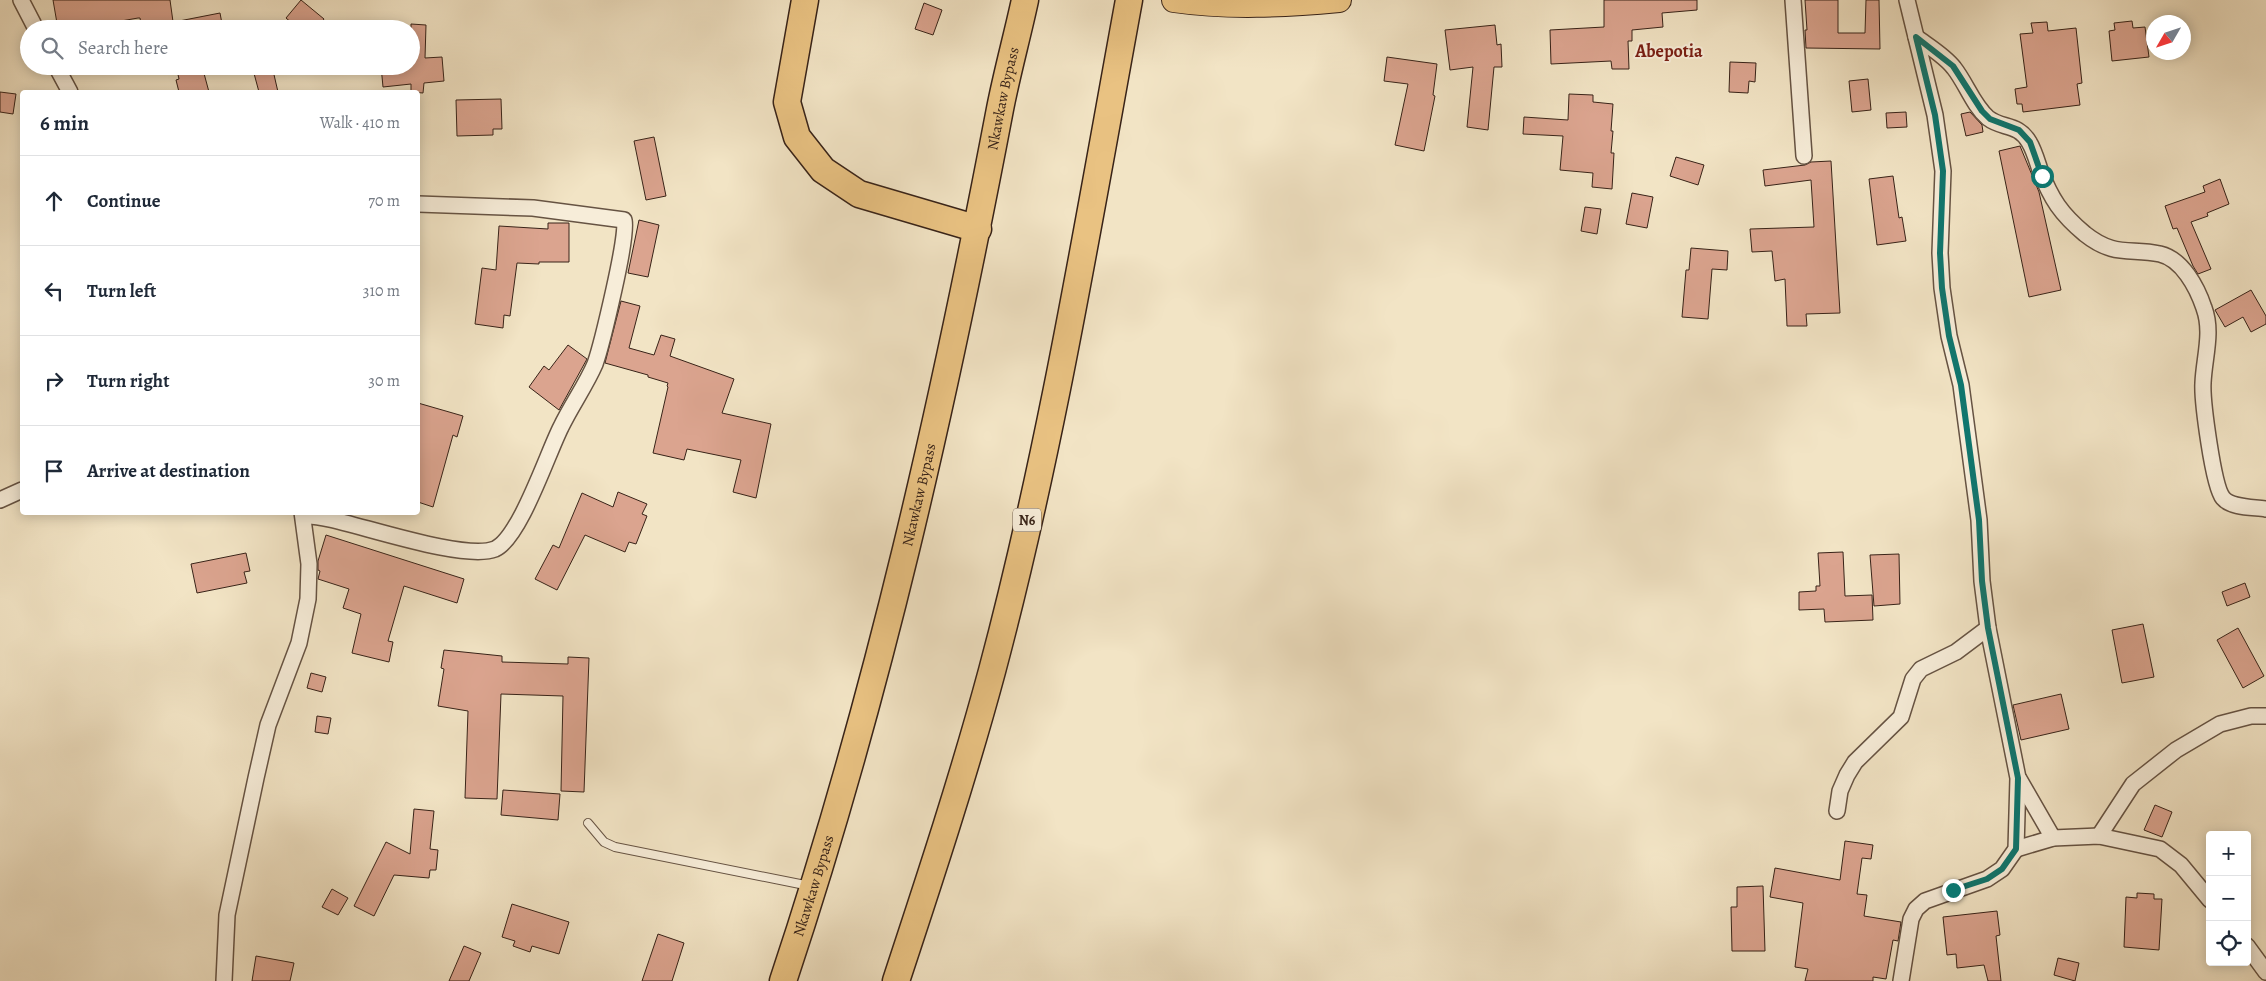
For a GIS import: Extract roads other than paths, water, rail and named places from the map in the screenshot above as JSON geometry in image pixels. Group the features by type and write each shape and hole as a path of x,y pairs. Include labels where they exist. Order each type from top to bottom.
{"highway":[{"path":"805,0 787,102 798,137 823,170 859,194 978,229"},
{"name":"Nkawkaw Bypass","path":"782,981 814,886 909,541 978,229 1001,106 1025,0"},
{"name":"N6","path":"896,981 970,749 1010,599 1084,258 1095,179 1129,0"}],"main road":[{"path":"1174,0 1198,4 1278,6 1339,0"}],"street":[{"path":"21,0 31,20"},
{"path":"1793,0 1804,156"},
{"path":"1902,981 1911,919 1916,909 1925,901 1987,879 2002,869 2016,849 2018,778 1988,628 1982,581 1978,510 1961,385 1949,336 1942,288 1940,253 1943,171 1935,115 1907,0"},
{"path":"1916,37 1953,66 1982,111 1990,119 2019,130 2030,142 2054,202 2069,221 2093,240 2119,252 2160,254 2182,267 2205,309 2207,332 2207,354 2203,383 2205,419 2218,487 2223,498 2232,504 2266,509"},
{"path":"61,75 69,90"},
{"path":"308,515 457,550 486,551 497,548 506,540 528,505 560,428 595,364 622,250 627,224 624,220 534,208 420,204"},
{"path":"0,500 20,491"},
{"path":"224,981 227,915 256,778 268,725 299,643 308,599 309,564 302,515"},
{"path":"1837,811 1840,791 1847,775 1855,762 1901,717 1913,678 1921,669 1956,652 1988,628"},
{"path":"2098,836 2133,784 2176,750 2220,724 2251,716 2266,716"},
{"path":"2018,778 2053,838"},
{"path":"2016,849 2053,838 2098,836 2160,849 2182,865 2206,895"},
{"path":"2251,951 2266,972"}],"lane":[{"path":"588,824 604,842 615,847 814,886"}],"district":[{"name":"Abepotia","path":"1669,51"}]}
